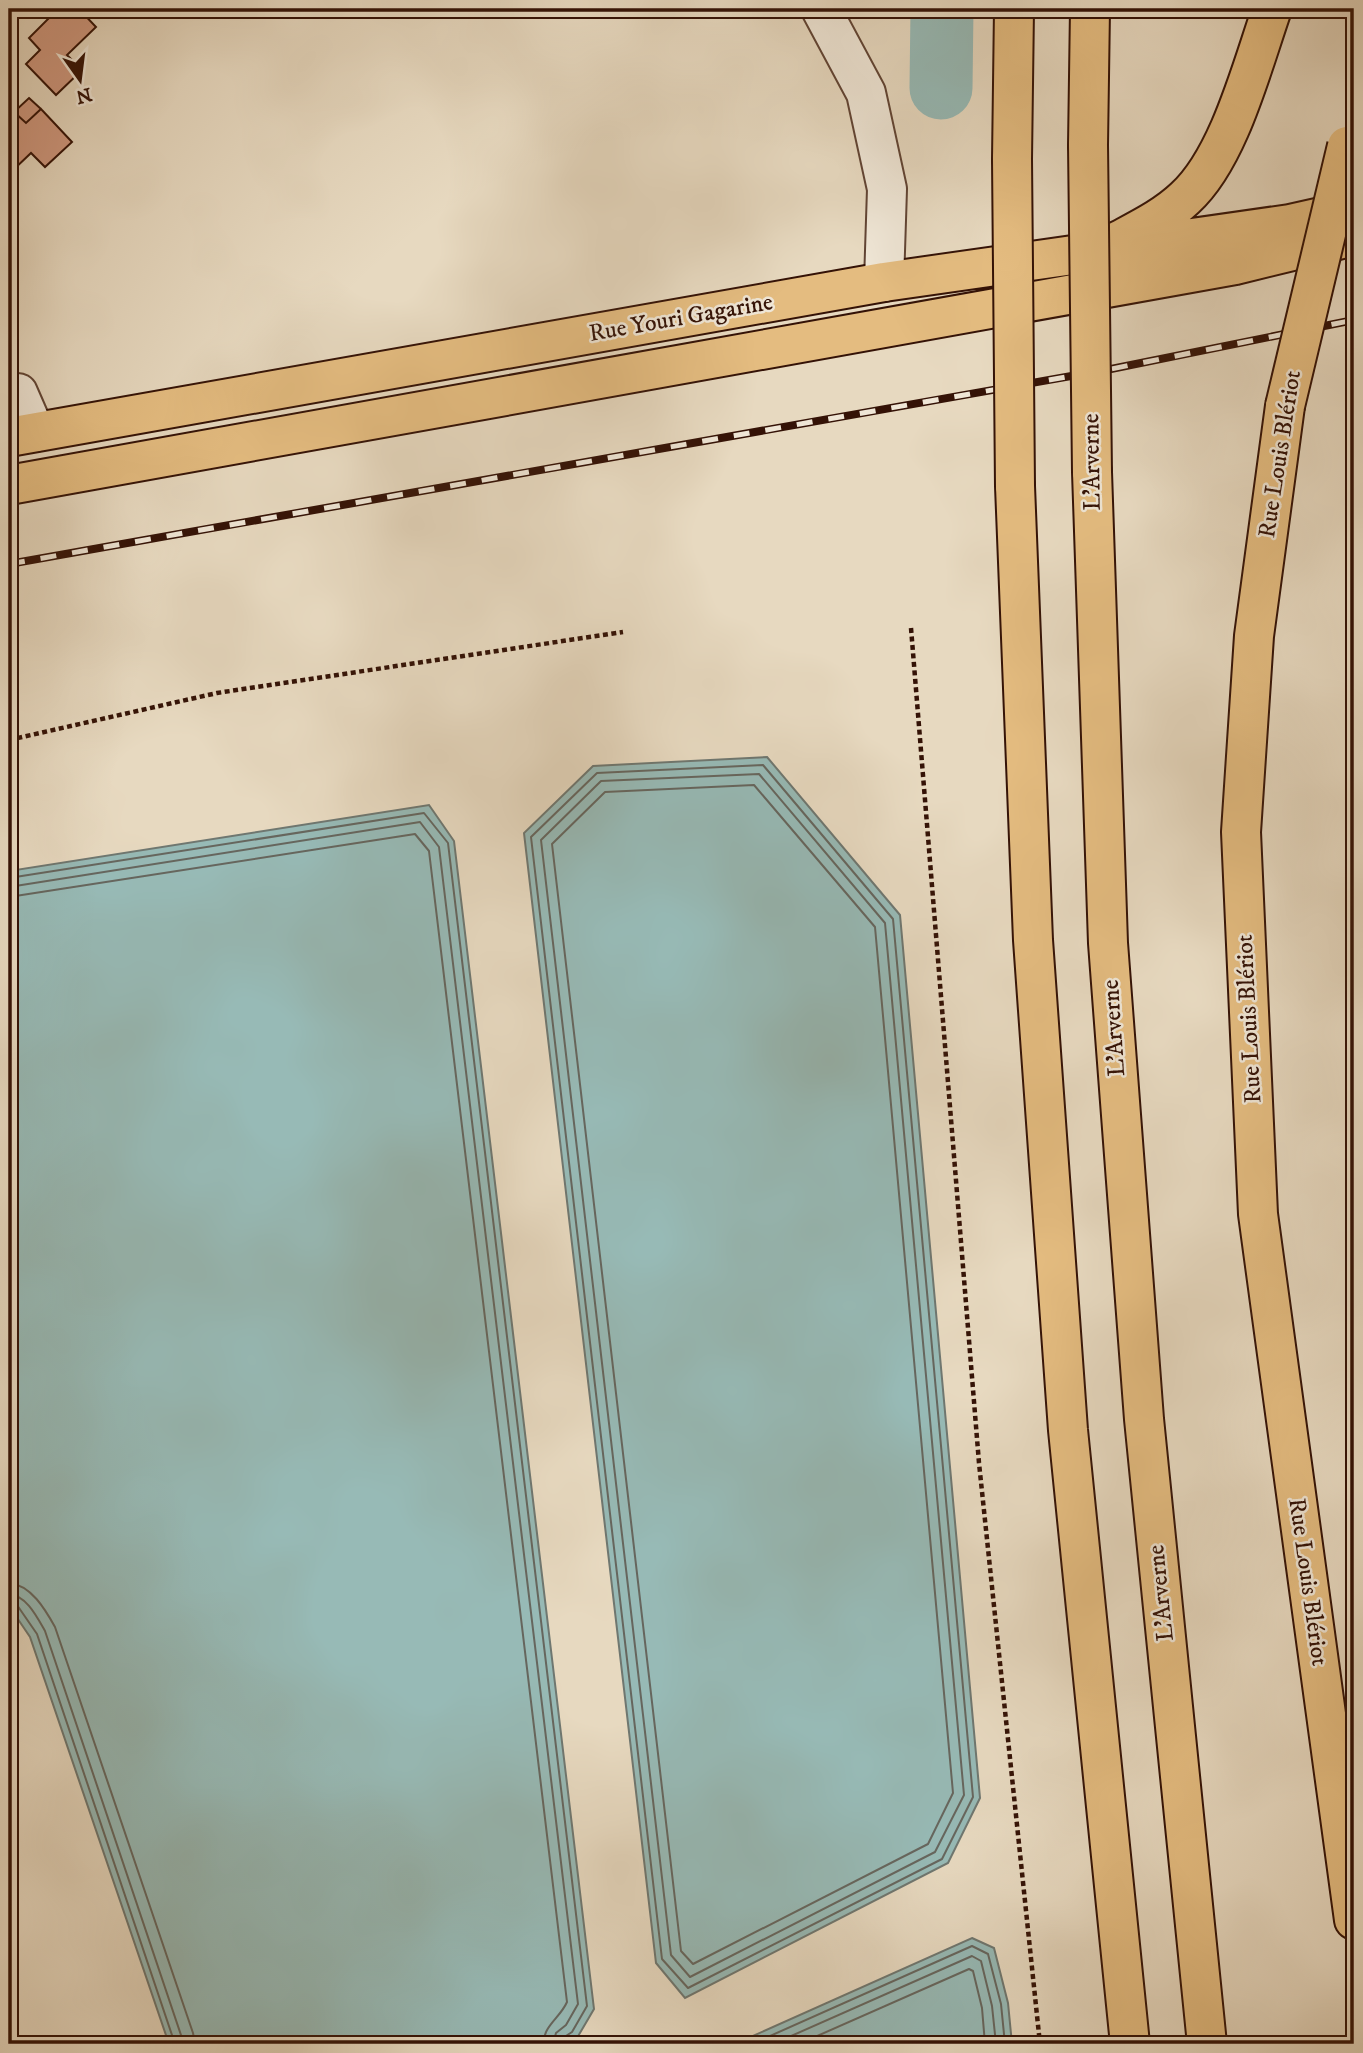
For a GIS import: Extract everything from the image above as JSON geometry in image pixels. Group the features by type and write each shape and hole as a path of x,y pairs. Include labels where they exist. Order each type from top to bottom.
{"main road":[{"path":"1014,9 1012,159 1015,486 1033,940 1068,1430 1130,2044"},
{"name":"L'Arverne","path":"1090,9 1088,145 1091,472 1108,943 1144,1419 1207,2044"},
{"path":"1099,251 1154,221 1185,198 1208,171 1222,147 1272,9"},
{"name":"Rue Louis Blériot","path":"1350,134 1285,407 1254,636 1241,845 1258,1214 1354,1920"},
{"name":"Rue Youri Gagarine","path":"22,435 884,282 1290,224 1354,210"},
{"path":"1235,265 1354,236"},
{"path":"1235,265 1354,254"},
{"name":"Rue Youri Gagarine","path":"9,485 1235,265"}],"street":[{"path":"821,9 866,93 869,105 887,190 884,282"},
{"path":"13,393 22,435"}],"path":[{"path":"911,628 979,1464 1040,2044"},
{"path":"9,740 216,693 623,632"}],"water":[{"path":"767,757 900,915 980,1798 948,1863 685,1998 656,1963 524,833 593,766"},
{"path":"429,805 454,841 594,2009 577,2038 561,2044 169,2044 30,1637 9,1606 9,871"},
{"path":"972,1938 994,1948 1008,2003 1012,2044 735,2044"}],"building":[{"path":"58,9 79,9 96,27 67,55 82,70 56,95 26,64 40,50 29,38"},
{"path":"29,98 41,109 26,123 14,112"},
{"path":"41,109 72,142 45,167 31,153 9,174 9,117 14,112 26,123"}],"waterway":[{"path":"941,88 942,9"}],"railway":[{"path":"9,564 1111,369 1354,320"}]}
